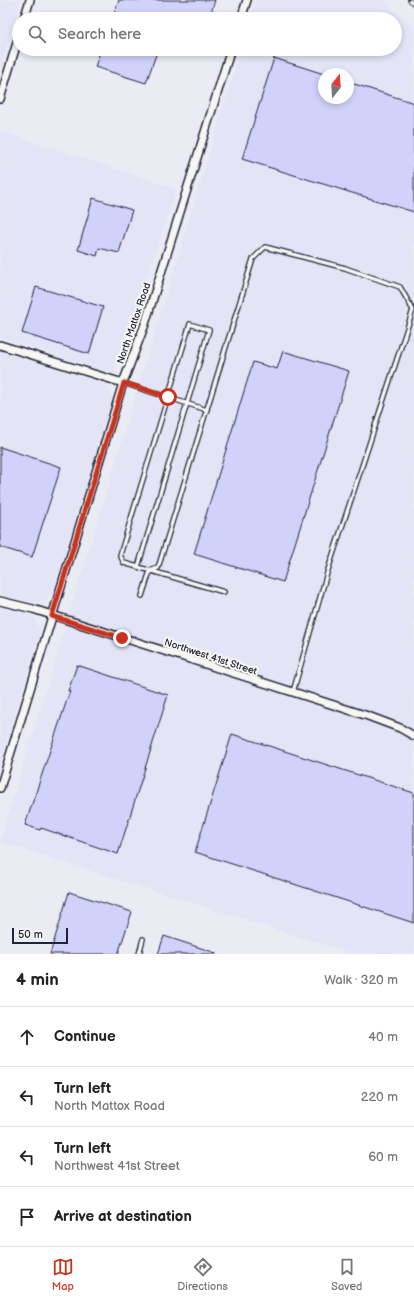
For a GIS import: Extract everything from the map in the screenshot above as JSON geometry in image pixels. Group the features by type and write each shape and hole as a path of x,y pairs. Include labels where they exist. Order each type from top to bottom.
{"street":[{"path":"26,12 30,0"},
{"path":"243,12 247,0"},
{"path":"0,99 13,56"},
{"name":"North Mattox Road","path":"0,788 124,383 145,324 229,56"},
{"path":"0,345 124,383"},
{"name":"Northwest 41st Street","path":"0,601 12,603 385,721 414,736"}],"lane":[{"path":"150,571 158,568 253,259 264,247 345,268 400,287 413,310 327,573 292,692"},
{"path":"138,567 209,330 190,324 120,555 124,563 224,592"},
{"path":"124,383 207,410"},
{"path":"142,596 150,571"},
{"path":"139,954 143,939"}],"shaded area":[{"path":"0,0 21,0 17,12 12,12 12,29 0,68"},
{"path":"256,0 384,0 397,12 252,12"},
{"path":"402,17 414,28 414,954 354,954 0,842 239,56 402,56"},
{"path":"0,131 177,189 114,374 0,337"},
{"path":"0,351 99,382 108,387 112,399 53,591 47,600 40,602 32,602 0,595"},
{"path":"0,608 28,614 35,618 40,632 0,764"}],"building":[{"path":"119,0 215,0 211,12 115,12"},
{"path":"99,56 156,56 146,83 95,67"},
{"path":"274,58 318,72 318,104 354,104 354,84 414,103 414,212 242,159"},
{"path":"93,198 132,210 119,253 99,248 97,256 78,250"},
{"path":"36,287 103,307 89,354 22,333"},
{"path":"283,351 349,371 283,582 194,554 253,362 277,369"},
{"path":"0,447 61,467 32,557 0,547"},
{"path":"77,665 168,695 118,854 41,828 40,830 25,825 70,691 68,691"},
{"path":"232,734 414,793 414,923 195,852"},
{"path":"69,892 132,912 118,954 50,954"},
{"path":"164,936 216,953 216,954 158,954"}],"railway":[{"path":"409,0 414,4"}],"route":[{"path":"122,638 52,616 124,383 168,397"}]}
